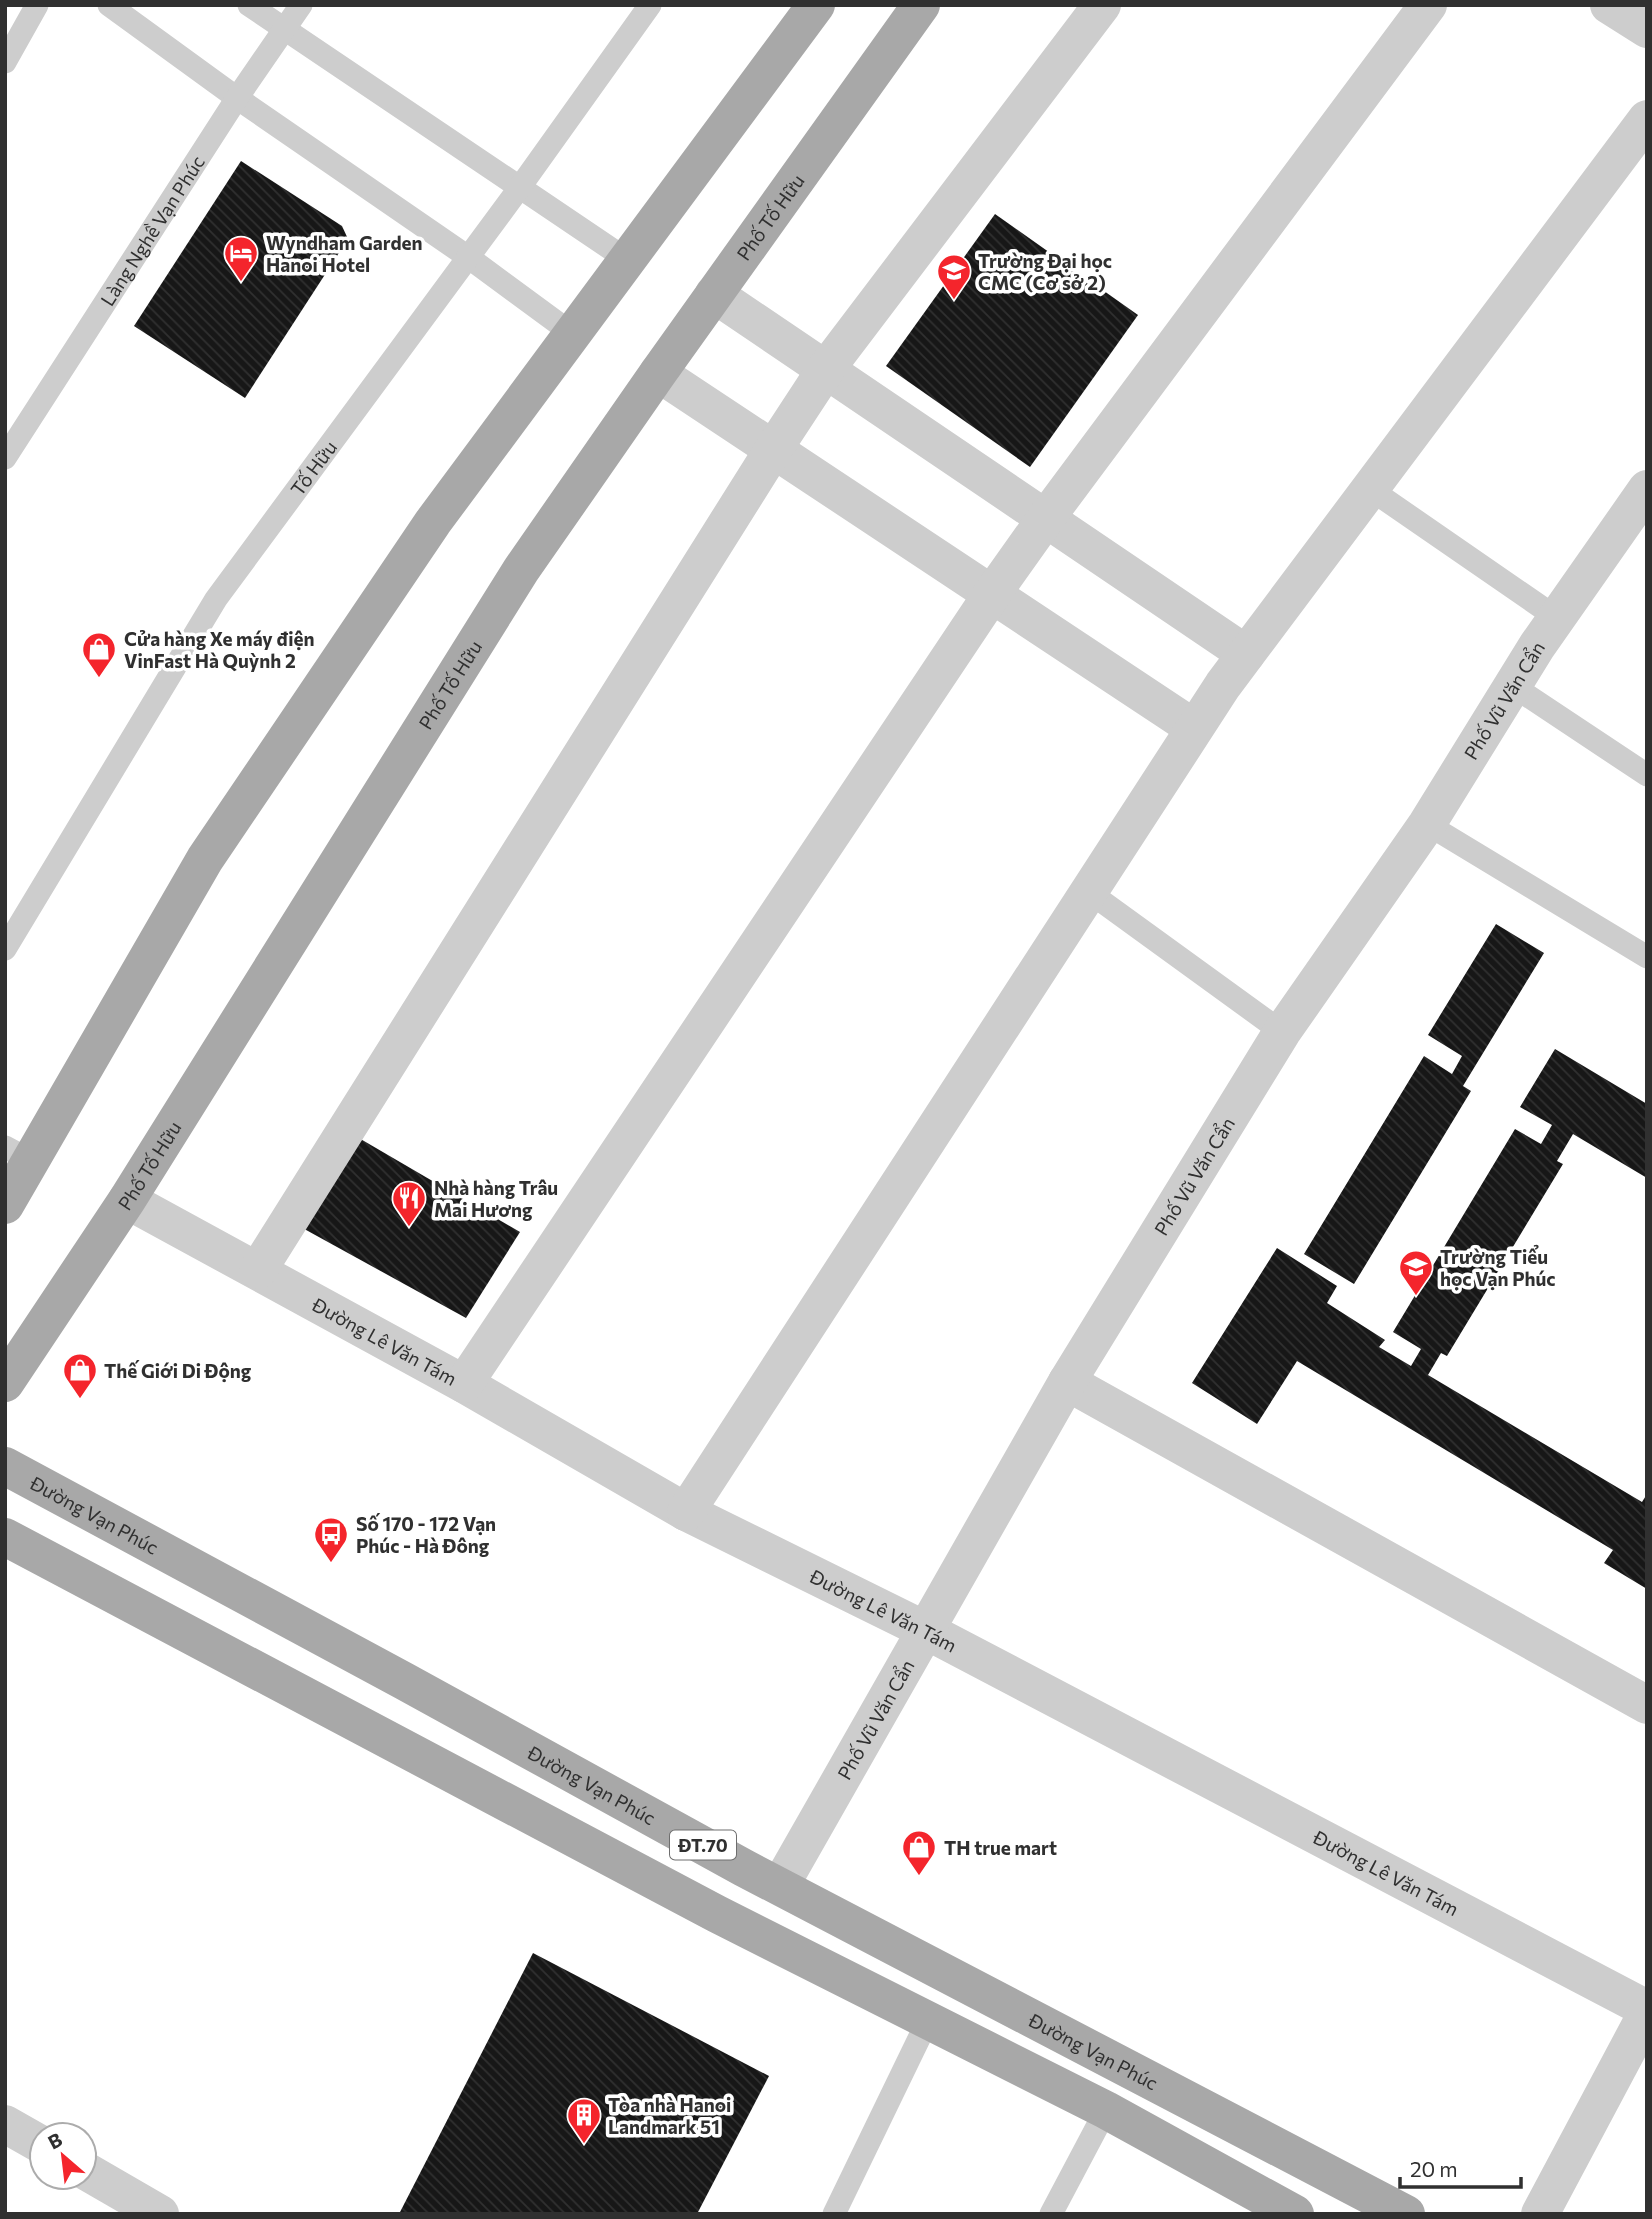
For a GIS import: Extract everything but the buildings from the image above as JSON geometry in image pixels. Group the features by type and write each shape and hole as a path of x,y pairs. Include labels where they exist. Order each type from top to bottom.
{"main road":[{"path":"5,1205 18,1154 205,859 433,522 629,261 816,5"},
{"name":"Phố Tố Hữu","path":"5,1382 127,1200 521,570 921,5"},
{"name":"Đường Vạn Phúc","path":"5,1466 780,1886 1406,2214"},
{"name":"ĐT.70","path":"5,1537 717,1914 1106,2110 1275,2209"},
{"path":"375,1734 404,1681"},
{"path":"1106,2110 1129,2068"}],"street":[{"path":"258,1270 826,369 1102,5"},
{"path":"464,1384 992,594 1428,5"},
{"path":"1609,5 1647,29"},
{"path":"687,1512 1223,685 1647,119"},
{"path":"714,294 1247,654"},
{"path":"658,373 1194,728"},
{"name":"Phố Vũ Văn Cẩn","path":"780,1886 1067,1382 1282,1032 1427,824 1557,618 1647,489"},
{"name":"Đường Lê Văn Tám","path":"127,1200 464,1384 687,1512 925,1630 1647,2011"},
{"path":"1067,1382 1647,1706"},
{"path":"1540,2214 1647,2011"},
{"path":"6,2125 28,2137"},
{"path":"98,2178 160,2214"}],"lane":[{"path":"5,62 37,5"},
{"path":"108,5 468,257 574,335"},
{"path":"249,5 629,261"},
{"name":"Làng Nghề Vạn Phúc","path":"5,458 237,97 301,5"},
{"name":"Tố Hữu","path":"5,949 216,600 520,187 650,5"},
{"path":"1370,489 1557,618"},
{"path":"1513,686 1647,775"},
{"path":"1427,824 1647,957"},
{"path":"1089,892 1282,1032"},
{"path":"834,2214 928,2020"},
{"path":"1051,2214 1106,2110"}],"place":[{"name":"Wyndham Garden Hanoi Hotel","path":"241,283"},
{"name":"Trường Đại học CMC (Cơ sở 2)","path":"954,301"},
{"name":"Cửa hàng Xe máy điện VinFast Hà Quỳnh 2","path":"99,679"},
{"name":"Nhà hàng Trâu Mai Hương","path":"409,1228"},
{"name":"Trường Tiểu học Vạn Phúc","path":"1416,1297"},
{"name":"Thế Giới Di Động","path":"80,1400"},
{"name":"Số 170 - 172 Vạn Phúc - Hà Đông","path":"331,1564"},
{"name":"TH true mart","path":"919,1877"},
{"name":"Tòa nhà Hanoi Landmark 51","path":"584,2145"}]}
